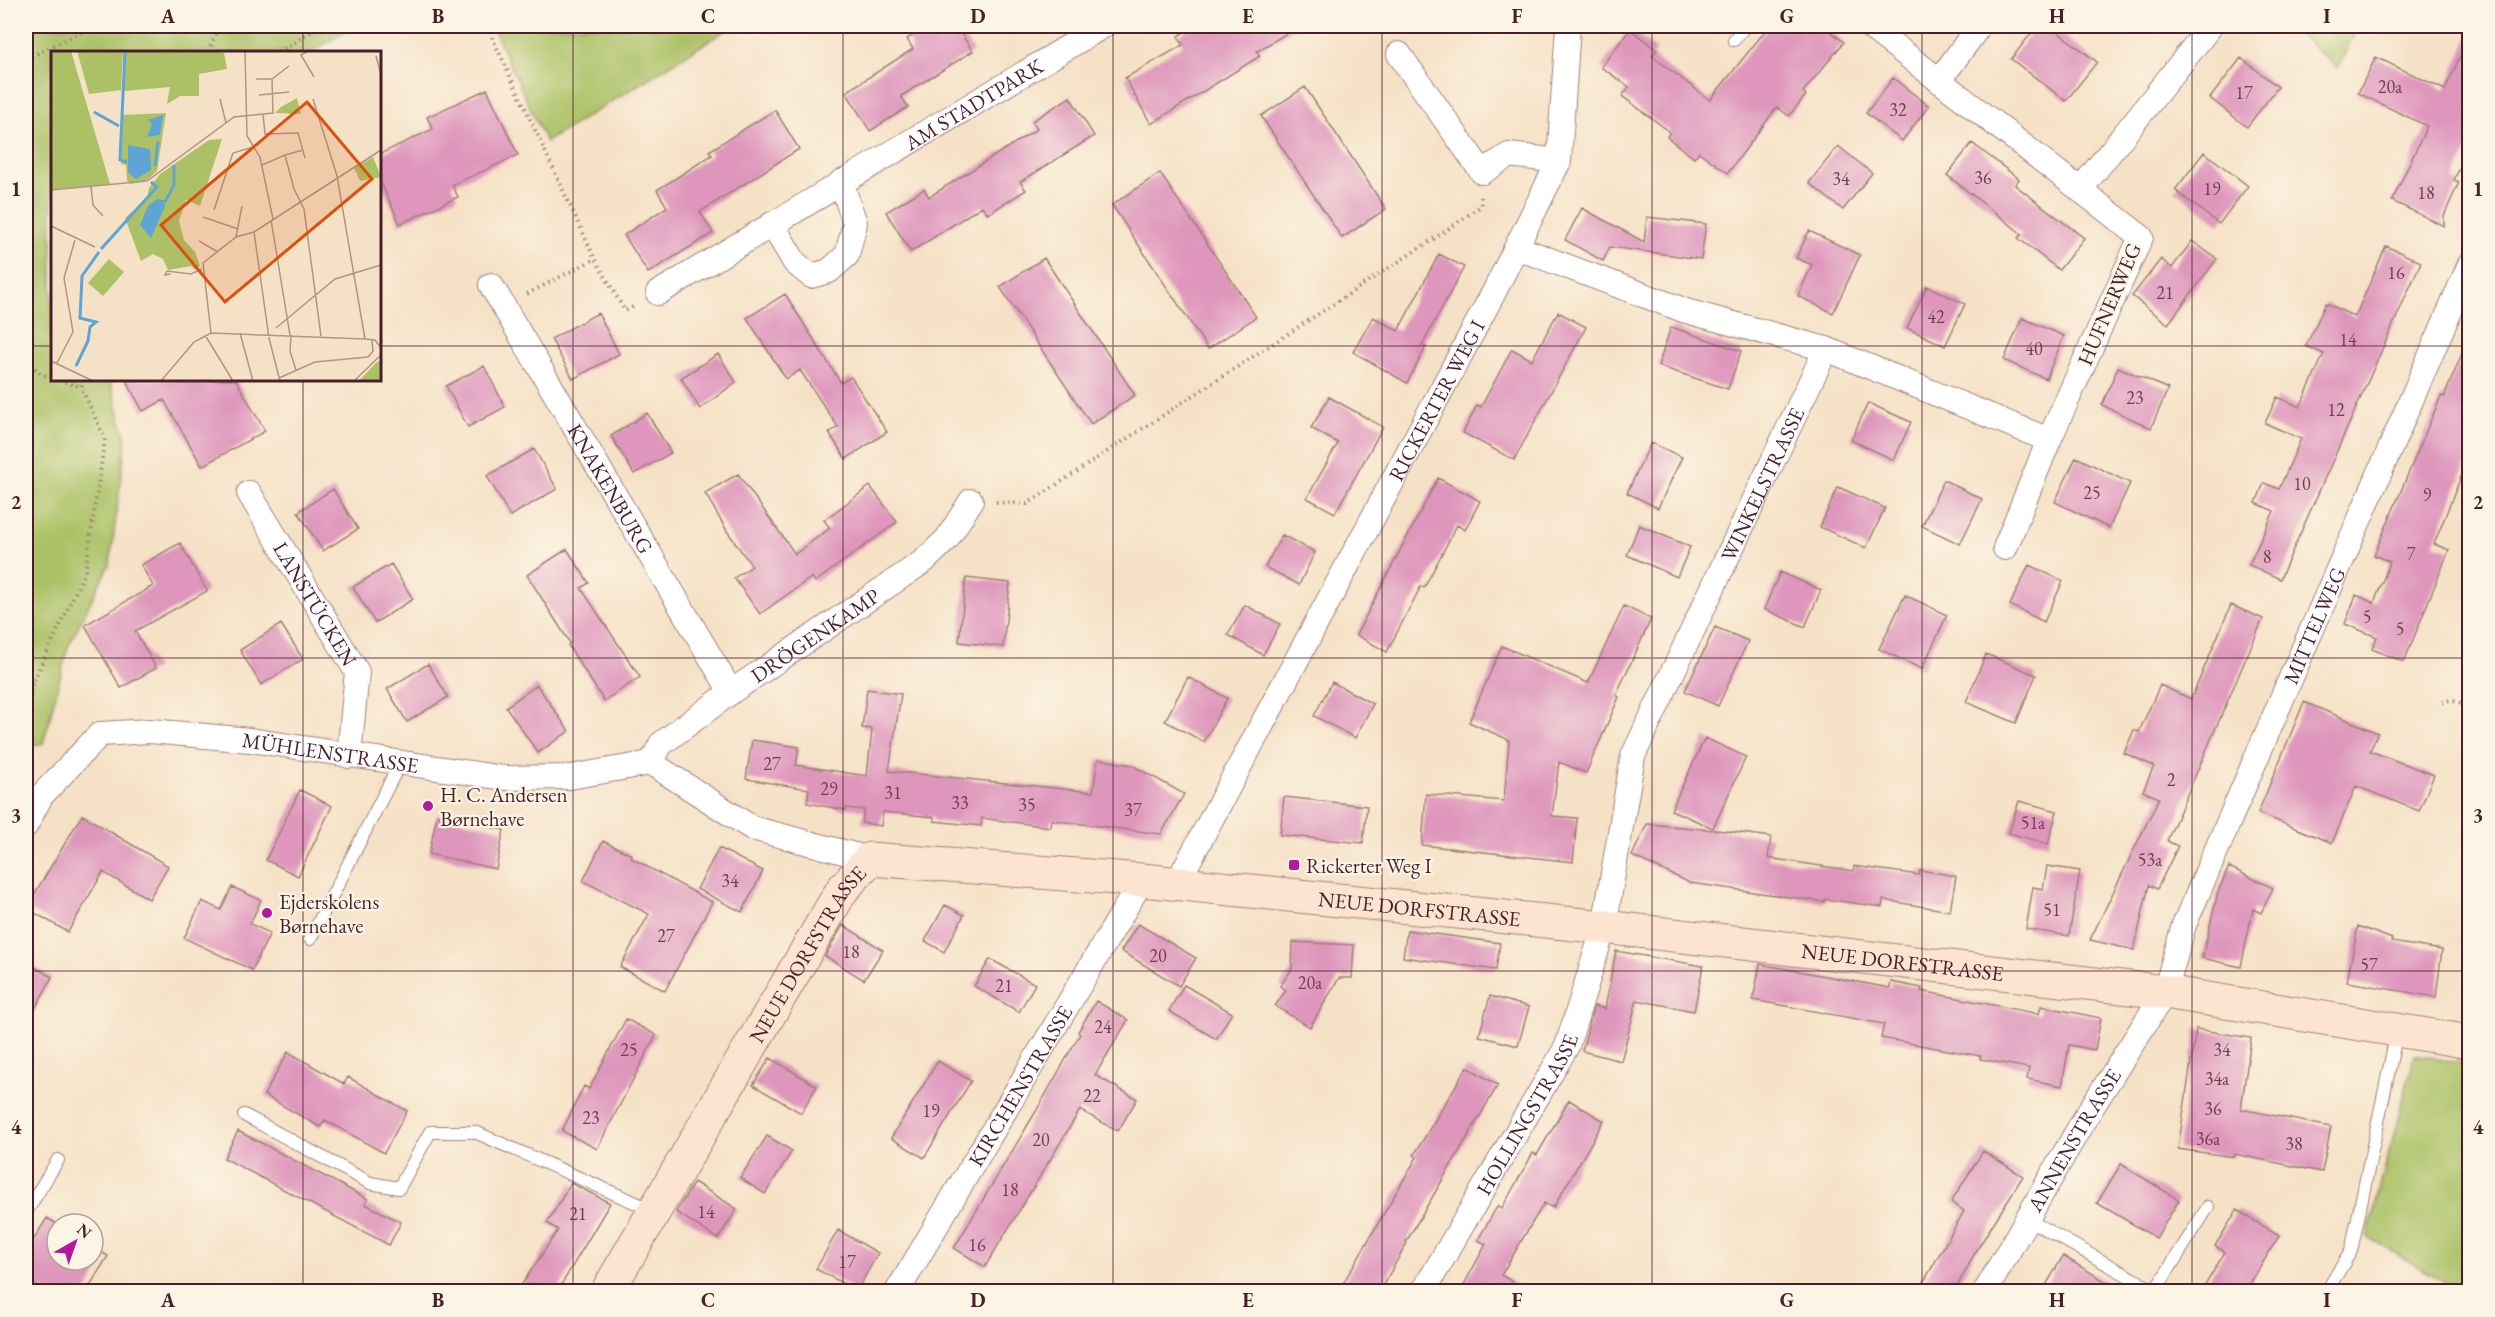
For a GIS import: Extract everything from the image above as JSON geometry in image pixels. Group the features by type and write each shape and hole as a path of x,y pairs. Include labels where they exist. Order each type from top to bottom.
{"street":[{"name":"AM STADTPARK","path":"658,293 1103,26"},
{"name":"RICKERTER WEG I","path":"1177,884 1518,248 1559,161 1568,26"},
{"name":"HUFNERWEG","path":"1869,26 2141,237 2049,440 2004,548"},
{"path":"1939,81 1979,26"},
{"path":"2080,190 2209,28"},
{"path":"1399,54 1482,172 1509,155 1559,161"},
{"path":"772,224 795,263 811,276 829,271 847,255 855,223 841,182"},
{"path":"1518,248 1686,311 1826,349 2049,440"},
{"name":"MITTELWEG","path":"2165,992 2184,925 2469,264"},
{"name":"KNAKENBURG","path":"491,285 731,692"},
{"name":"WINKELSTRASSE","path":"1604,927 1633,756 1826,349"},
{"name":"LANSTÜCKEN","path":"249,493 357,672 349,756"},
{"name":"DRÖGENKAMP","path":"651,763 661,744 731,692 924,561 947,539 971,501"},
{"name":"MÜHLENSTRASSE","path":"26,825 34,791 100,734 150,731 250,740 504,778 570,777 651,763"},
{"path":"651,763 752,828 870,859"},
{"name":"NEUE DORFSTRASSE","path":"607,1292 656,1212 842,890 870,859 1142,880 1604,927 2165,992 2469,1042"},
{"name":"KIRCHENSTRASSE","path":"897,1292 1142,880"},
{"name":"HOLLINGSTRASSE","path":"1423,1292 1567,1046 1604,927"},
{"name":"ANNENSTRASSE","path":"1985,1292 2085,1118 2165,992"}],"lane":[{"path":"1734,40 1745,26"},
{"path":"309,939 402,761"},
{"path":"2332,1292 2328,1289 2351,1251 2397,1030"},
{"path":"244,1114 370,1183 399,1188 430,1132 475,1132 656,1212"},
{"path":"26,1212 58,1160"},
{"path":"2027,1219 2155,1291 2208,1207"}],"path":[{"path":"26,58 93,26"},
{"path":"208,51 218,26"},
{"path":"281,51 320,26"},
{"path":"487,26 595,259 625,311 658,293"},
{"path":"971,501 1027,504 1481,206 1482,172"},
{"path":"504,306 595,259"},
{"path":"26,360 41,374 51,377"},
{"path":"62,381 81,387"},
{"path":"26,727 32,684 85,572 105,439 81,387 83,381"},
{"path":"26,678 32,684"},
{"path":"2442,702 2452,700 2469,708"}],"green space":[{"path":"26,26 355,26 314,51 51,51 51,381 110,381 126,440 110,563 68,647 43,744 26,744"},
{"path":"492,26 733,26 546,142"},
{"path":"2288,26 2358,26 2338,68"},
{"path":"2415,1054 2469,1065 2469,1291 2459,1291 2367,1237"}],"building":[{"path":"928,26 956,26 973,51 901,96 908,107 870,131 846,92 913,49 907,39"},
{"path":"1194,26 1299,26 1257,51 1260,56 1151,124 1125,78 1183,45 1178,36"},
{"path":"1769,26 1824,26 1844,42 1803,92 1806,95 1789,116 1777,107 1728,173 1699,152 1694,158 1667,137 1670,132 1622,96 1629,87 1601,67 1630,29 1657,50 1652,56 1710,100"},
{"path":"2037,26 2050,26 2097,62 2066,101 2011,59"},
{"path":"2469,36 2469,146 2454,180 2459,182 2444,216 2444,226 2392,201 2427,126 2358,93 2376,57 2445,90"},
{"path":"2241,58 2278,87 2247,127 2210,98"},
{"path":"1893,78 1929,106 1902,141 1866,113"},
{"path":"1305,87 1386,209 1342,238 1261,116"},
{"path":"487,89 518,155 452,185 458,197 400,224 381,183 381,154 433,129 427,117"},
{"path":"1070,97 1094,136 1020,182 1026,190 988,214 982,206 911,252 886,212 924,189 929,197 1037,129 1032,121"},
{"path":"775,110 799,149 700,212 713,233 648,273 624,235 667,207 657,190 712,155 709,151"},
{"path":"1972,143 2019,179 2015,185 2084,238 2059,270 2018,238 2022,234 1947,175"},
{"path":"1838,146 1872,173 1843,210 1809,183"},
{"path":"2204,152 2248,186 2219,224 2175,190"},
{"path":"1160,173 1256,317 1208,349 1112,205"},
{"path":"1582,208 1644,242 1647,217 1706,224 1701,259 1610,247 1603,261 1565,240"},
{"path":"1809,231 1860,255 1833,313 1798,296 1812,265 1796,258"},
{"path":"2192,241 2217,259 2168,324 2132,296 2161,259 2172,268"},
{"path":"2386,246 2421,262 2280,579 2249,565 2274,511 2256,503 2264,483 2279,489 2301,439 2265,423 2277,397 2300,407 2324,354 2306,346 2326,303 2355,317"},
{"path":"1439,254 1464,267 1422,345 1426,347 1407,383 1353,352 1373,317 1398,331"},
{"path":"1044,258 1135,395 1091,424 1000,287"},
{"path":"1927,286 1965,304 1945,346 1907,328"},
{"path":"785,294 841,383 851,377 887,432 846,459 829,433 838,427 800,370 786,379 747,318"},
{"path":"1558,312 1586,327 1514,460 1463,433 1477,405 1481,407 1512,349 1532,360"},
{"path":"598,313 619,354 573,379 551,339"},
{"path":"2022,318 2064,336 2046,379 2004,360"},
{"path":"1671,327 1741,351 1728,389 1658,366"},
{"path":"2469,337 2469,457 2434,544 2449,550 2404,662 2372,649 2377,637 2345,624 2356,595 2374,603 2390,562 2374,555 2441,396 2444,397"},
{"path":"718,354 736,382 700,409 681,378"},
{"path":"484,366 505,407 468,427 446,386"},
{"path":"2118,367 2168,389 2151,428 2102,405"},
{"path":"127,381 237,381 265,431 202,466 164,400 143,411"},
{"path":"1329,397 1383,427 1335,513 1307,498 1338,443 1311,428"},
{"path":"1868,403 1911,422 1894,460 1851,440"},
{"path":"647,413 671,453 634,474 611,436"},
{"path":"1651,443 1682,457 1658,508 1627,493"},
{"path":"534,449 557,489 510,516 487,476"},
{"path":"2076,457 2130,483 2109,528 2055,502"},
{"path":"738,474 795,554 830,528 824,520 870,486 897,522 815,582 812,577 760,614 734,578 752,566 727,531 705,493"},
{"path":"1438,478 1480,501 1465,530 1457,525 1424,588 1421,586 1387,652 1356,635"},
{"path":"1944,480 1982,499 1960,544 1922,526"},
{"path":"1838,487 1885,508 1866,548 1820,527"},
{"path":"333,489 358,529 323,551 298,512"},
{"path":"1639,525 1690,547 1677,577 1627,555"},
{"path":"1282,535 1315,552 1299,585 1265,567"},
{"path":"180,543 207,591 135,631 156,668 121,688 85,625 153,586 141,565"},
{"path":"567,549 589,583 581,588 640,677 604,701 527,575"},
{"path":"391,564 413,599 375,623 353,587"},
{"path":"2029,565 2063,581 2044,622 2010,605"},
{"path":"1780,572 1821,590 1805,627 1764,609"},
{"path":"966,578 1010,583 1003,647 959,642"},
{"path":"1905,595 1947,615 1922,669 1879,649"},
{"path":"1245,605 1280,624 1263,655 1228,635"},
{"path":"2231,605 2263,619 2167,841 2178,846 2157,889 2149,885 2134,950 2090,940 2159,798 2143,791 2154,766 2124,753 2134,730 2139,732 2160,685 2191,699"},
{"path":"1624,606 1651,619 1616,695 1619,697 1586,773 1559,762 1552,816 1577,818 1573,862 1422,845 1426,794 1504,801 1509,740 1469,722 1502,646 1588,683"},
{"path":"281,624 303,659 261,685 240,650"},
{"path":"1715,627 1748,641 1718,706 1685,691"},
{"path":"1986,654 2036,675 2016,723 1966,702"},
{"path":"428,664 448,697 407,722 387,689"},
{"path":"1188,677 1227,698 1204,742 1165,721"},
{"path":"1332,682 1373,704 1355,738 1314,716"},
{"path":"537,685 569,731 538,753 506,707"},
{"path":"867,689 901,694 889,771 1093,792 1098,759 1132,765 1184,794 1161,834 1051,820 1050,827 982,818 981,826 934,821 934,817 883,812 881,826 862,823 864,810 846,808 846,810 807,803 809,789 746,779 752,740 799,747 796,765 867,776 872,729 862,728"},
{"path":"2304,702 2378,733 2370,751 2434,775 2419,811 2356,786 2332,843 2258,813"},
{"path":"1705,738 1746,757 1713,828 1671,810"},
{"path":"300,790 332,806 298,876 266,860"},
{"path":"1284,797 1367,806 1363,843 1280,835"},
{"path":"2019,801 2057,811 2048,844 2009,833"},
{"path":"82,815 168,866 149,899 103,872 68,932 26,908"},
{"path":"437,815 504,830 496,869 429,854"},
{"path":"1647,824 1771,837 1768,858 1854,871 1854,866 1919,875 1920,870 1956,876 1950,911 1883,900 1882,907 1825,899 1824,902 1690,883 1632,856"},
{"path":"603,841 632,855 631,858 712,902 665,991 620,967 649,914 583,881"},
{"path":"719,848 763,871 742,912 697,889"},
{"path":"2047,866 2080,871 2069,936 2026,929 2033,887 2043,889"},
{"path":"2229,867 2273,888 2261,913 2253,909 2241,967 2202,958 2218,892"},
{"path":"232,887 261,900 250,924 270,933 252,970 184,938 202,901 221,910"},
{"path":"945,905 964,915 944,952 925,941"},
{"path":"1138,924 1196,958 1179,986 1121,951"},
{"path":"843,925 883,950 864,980 825,956"},
{"path":"2358,926 2392,939 2391,942 2442,950 2436,997 2347,982"},
{"path":"1407,930 1500,943 1496,970 1403,957"},
{"path":"1293,942 1354,945 1352,978 1339,978 1310,1027 1275,1006 1286,990 1280,986 1292,969"},
{"path":"1616,951 1703,966 1694,1011 1637,1000 1621,1061 1582,1051 1594,1006 1605,1009"},
{"path":"990,959 1035,984 1019,1012 974,986"},
{"path":"26,962 52,977 26,1026"},
{"path":"1760,964 1890,988 1891,982 1922,988 1921,991 2039,1014 2041,1006 2101,1018 2095,1050 2069,1045 2062,1086 2027,1079 2029,1068 1980,1059 1981,1056 1881,1038 1884,1024 1753,1000"},
{"path":"1184,985 1232,1013 1216,1039 1169,1011"},
{"path":"1490,996 1529,1007 1518,1046 1479,1036"},
{"path":"1096,1001 1128,1020 1095,1075 1137,1099 1118,1131 1080,1110 985,1267 954,1248 1035,1113"},
{"path":"626,1019 656,1035 597,1149 562,1131 584,1086 589,1089"},
{"path":"2196,1029 2251,1038 2241,1109 2331,1127 2322,1172 2234,1154 2234,1157 2178,1149"},
{"path":"288,1052 344,1084 348,1077 407,1111 384,1153 325,1120 320,1127 264,1095"},
{"path":"770,1058 817,1086 801,1113 753,1085"},
{"path":"938,1061 971,1081 924,1158 891,1138"},
{"path":"1467,1067 1498,1085 1379,1292 1338,1292 1417,1157 1414,1155"},
{"path":"1569,1100 1604,1121 1553,1208 1544,1203 1501,1275 1529,1292 1460,1292 1486,1244 1478,1240 1498,1205 1502,1208 1533,1153 1537,1155"},
{"path":"238,1131 368,1199 365,1204 401,1222 389,1245 224,1158"},
{"path":"767,1136 792,1151 765,1194 740,1178"},
{"path":"1983,1151 2023,1176 1975,1253 1954,1292 1918,1292 1964,1211 1951,1202"},
{"path":"2121,1164 2179,1200 2156,1238 2097,1203"},
{"path":"694,1182 737,1209 718,1239 676,1212"},
{"path":"571,1183 610,1203 557,1292 517,1292 558,1230 547,1223"},
{"path":"2237,1210 2279,1236 2245,1292 2201,1292 2225,1252 2215,1246"},
{"path":"45,1221 45,1272 98,1272 86,1292 47,1292 26,1278 26,1252"},
{"path":"838,1230 878,1253 857,1291 816,1269"},
{"path":"2063,1256 2123,1292 2042,1292"}],"place":[{"name":"H. C. Andersen Børnehave","path":"428,806"},
{"name":"Rickerter Weg I","path":"1294,865"},
{"name":"Ejderskolens Børnehave","path":"267,913"}]}
